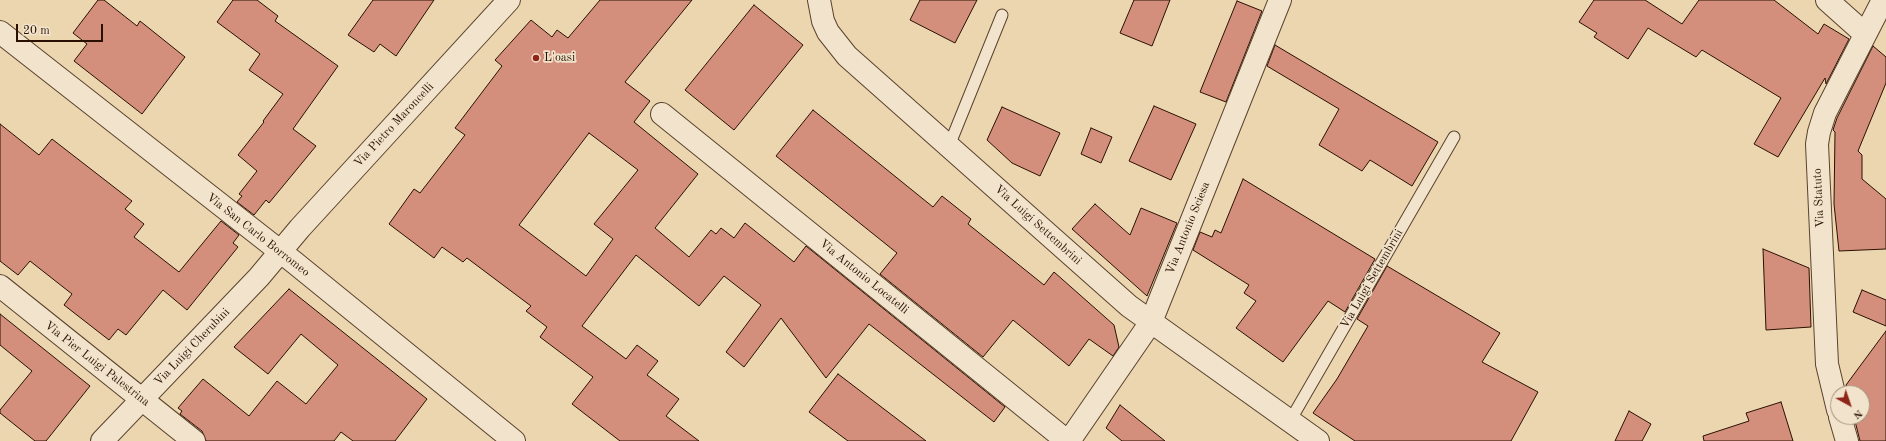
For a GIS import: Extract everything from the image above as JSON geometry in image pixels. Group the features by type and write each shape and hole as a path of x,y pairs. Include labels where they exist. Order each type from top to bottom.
{"street":[{"name":"Via Pietro Maroncelli","path":"280,252 510,0"},
{"name":"Via Luigi Settembrini","path":"819,0 823,21 835,43 847,56 1129,306 1318,441"},
{"name":"Via Antonio Sciesa","path":"1068,441 1150,322 1280,0"},
{"path":"1827,0 1865,34"},
{"name":"Via Statuto","path":"1832,385 1827,364 1818,144 1819,132 1825,113 1884,0"},
{"name":"Via San Carlo Borromeo","path":"0,32 280,252 514,441"},
{"name":"Via Antonio Locatelli","path":"662,114 1068,441"},
{"name":"Via Luigi Cherubini","path":"102,441 259,277 280,252"},
{"name":"Via Pier Luigi Palestrina","path":"0,286 194,441"},
{"path":"1842,425 1847,441"}],"lane":[{"path":"949,146 1002,15"},
{"name":"Via Luigi Settembrini","path":"1290,421 1454,137"}],"building":[{"path":"98,0 104,0 137,26 140,21 185,57 142,114 74,61 87,44 73,33"},
{"path":"233,0 257,0 278,16 275,21 338,66 293,129 316,146 269,203 266,200 254,215 237,202 242,196 239,194 257,171 238,155 264,122 263,121 283,94 249,70 260,54 217,22"},
{"path":"373,0 434,0 396,56 380,44 374,52 348,35"},
{"path":"600,0 692,0 625,82 650,101 634,122 698,174 655,228 689,257 711,230 716,234 721,228 734,238 745,223 794,262 806,246 1005,407 994,422 869,324 826,378 781,318 744,367 726,352 761,305 724,276 699,306 636,255 582,326 626,359 637,345 658,361 647,375 679,399 666,416 699,441 620,441 572,404 593,377 540,337 547,327 526,311 531,306 467,258 463,262 442,247 434,258 389,224 414,189 420,193 465,135 455,128 502,66 495,60 531,20 552,37 557,30 568,38","holes":["589,133 638,170 594,224 613,239 586,276 519,225"]},
{"path":"920,0 977,0 955,43 910,20"},
{"path":"1134,0 1170,0 1152,46 1120,33"},
{"path":"1594,0 1645,0 1682,24 1699,0 1774,0 1818,34 1824,24 1849,39 1826,84 1825,78 1778,157 1754,144 1781,98 1702,50 1696,57 1648,28 1628,59 1594,37 1597,33 1579,22"},
{"path":"1237,1 1262,11 1226,102 1200,92"},
{"path":"754,5 803,45 734,130 685,90"},
{"path":"1275,45 1438,142 1412,186 1370,160 1362,171 1319,145 1339,109 1267,66"},
{"path":"1873,46 1886,57 1886,83 1858,151 1862,155 1862,179 1886,199 1886,249 1839,251 1834,204 1835,132 1833,130 1837,118"},
{"path":"1154,106 1196,124 1171,180 1129,161"},
{"path":"1002,107 1060,133 1040,176 1012,163 987,140"},
{"path":"813,110 933,207 942,196 971,219 968,224 1044,285 1054,272 1114,325 1119,347 1113,356 1089,339 1069,366 1013,320 983,357 880,274 897,253 776,156"},
{"path":"0,124 39,155 52,139 132,201 125,209 144,224 134,237 179,272 221,221 239,235 233,243 238,247 187,310 163,290 126,335 118,329 109,340 64,305 72,294 30,261 18,275 0,261"},
{"path":"1091,128 1112,137 1101,163 1081,154"},
{"path":"1243,179 1375,259 1345,312 1328,301 1283,362 1236,328 1256,301 1244,293 1249,285 1193,250 1200,232 1212,237 1215,230 1221,233"},
{"path":"1095,204 1130,235 1141,208 1177,223 1147,296 1072,229"},
{"path":"1763,249 1809,268 1811,327 1766,330"},
{"path":"1387,266 1500,333 1482,362 1538,392 1511,441 1355,441 1313,413 1337,379 1368,326 1357,319"},
{"path":"289,289 427,399 395,441 353,441 341,432 334,441 206,441 202,431 180,414 182,411 178,408 203,379 249,416 277,381 306,404 338,365 301,334 268,374 234,347"},
{"path":"1862,290 1886,300 1886,326 1853,312"},
{"path":"0,314 90,386 46,441 35,441 0,413 0,410 32,371 0,345"},
{"path":"1886,331 1886,441 1860,441 1856,425 1870,425 1870,385 1846,385"},
{"path":"838,374 926,441 848,441 809,412"},
{"path":"1781,402 1793,441 1704,441 1703,436 1749,421 1746,413"},
{"path":"1120,405 1165,441 1122,441 1106,428"},
{"path":"1629,411 1651,424 1642,441 1615,441"}],"place":[{"name":"L'oasi","path":"536,58"}]}
